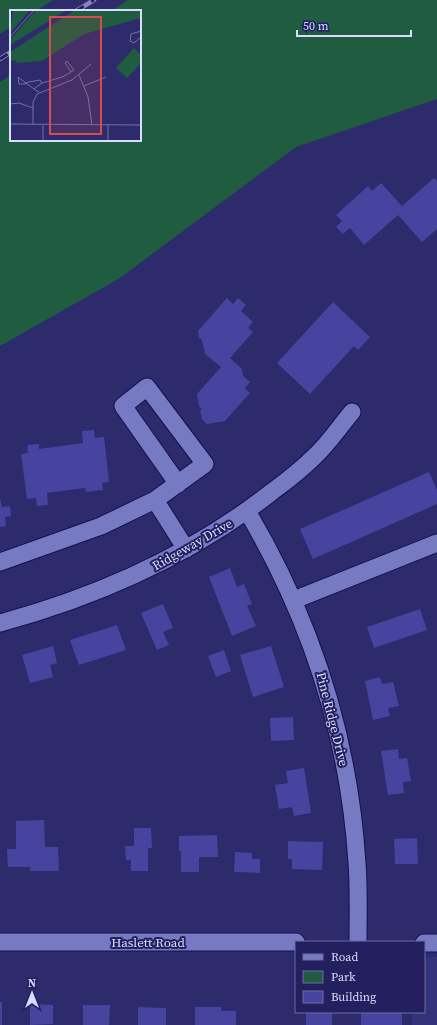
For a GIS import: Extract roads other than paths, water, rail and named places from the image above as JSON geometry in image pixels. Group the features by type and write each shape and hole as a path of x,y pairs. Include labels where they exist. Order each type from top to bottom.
{"street":[{"path":"0,562 101,526 155,500 178,484 205,464 147,388 123,406 178,484"},
{"name":"Ridgeway Drive","path":"0,623 49,608 110,586 150,568 186,549 247,512 316,456 352,412"},
{"path":"155,500 186,549"},
{"name":"Pine Ridge Drive","path":"247,512 273,556 294,600 320,666 339,733 353,820 357,864 358,941"},
{"path":"294,600 437,543"},
{"name":"Haslett Road","path":"0,942 295,942"},
{"path":"425,943 437,943"}],"railway":[{"path":"78,10 94,0"},
{"path":"0,59 10,53"}]}
